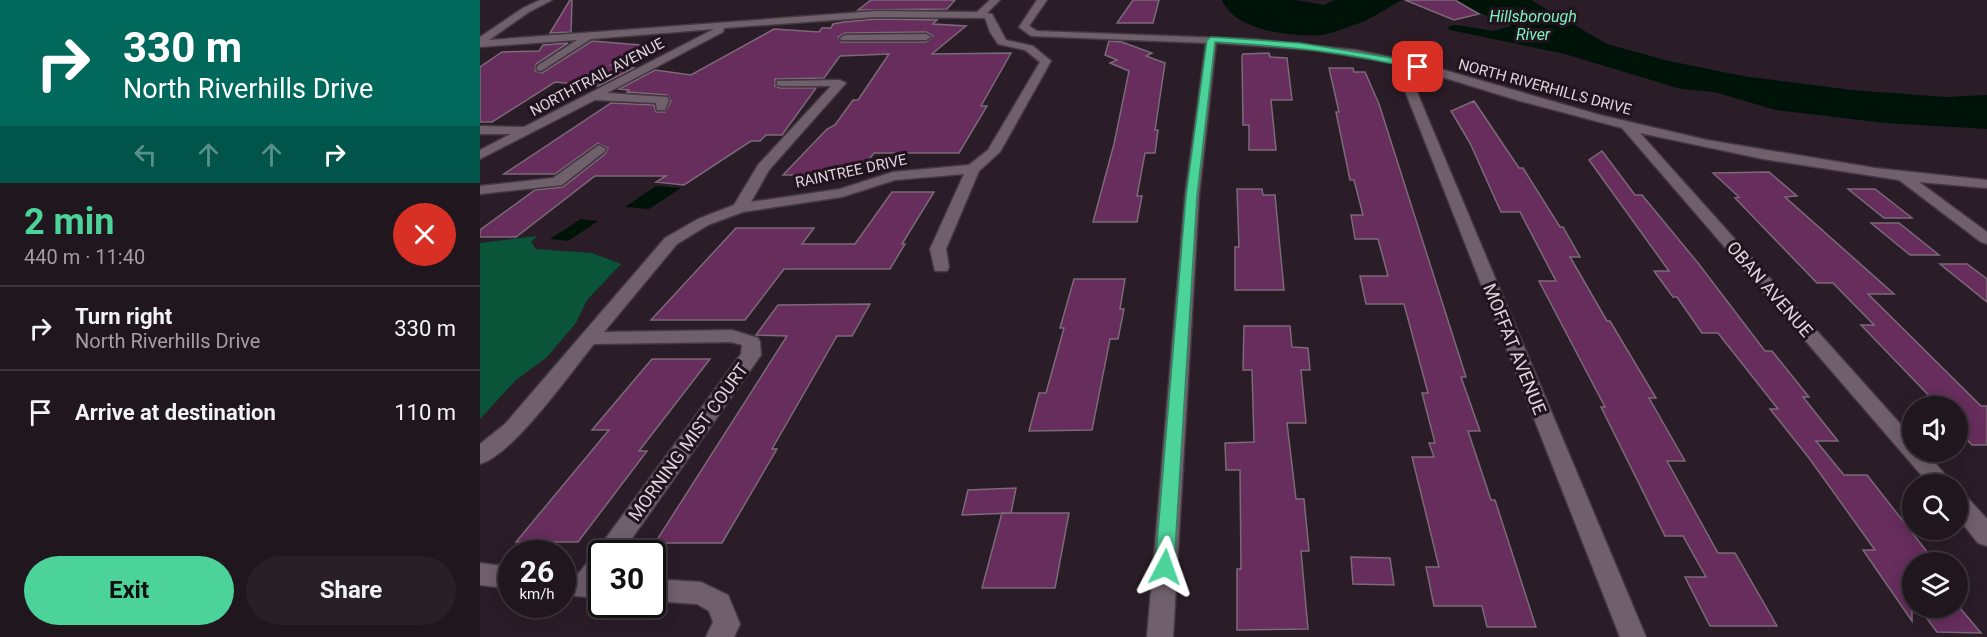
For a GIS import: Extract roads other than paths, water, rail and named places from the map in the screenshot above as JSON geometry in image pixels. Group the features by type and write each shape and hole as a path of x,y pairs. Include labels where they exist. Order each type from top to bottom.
{"street":[{"path":"480,43 526,10 548,0"},
{"path":"979,15 995,0"},
{"name":"NORTH RIVERHILLS DRIVE","path":"1042,0 1024,27 1035,34 1120,34 1300,45 1398,61 1541,104 1627,126 1771,156 1905,178 1987,184"},
{"path":"480,43 728,26 899,22 989,16 1002,42 1029,48 1046,61 993,152 973,169 938,249 941,267"},
{"path":"845,38 899,22 926,37"},
{"name":"NORTHTRAIL AVENUE","path":"480,155 728,26"},
{"path":"541,68 587,37"},
{"path":"1160,637 1192,196 1211,40"},
{"name":"MOFFAT AVENUE","path":"1398,61 1633,637"},
{"path":"740,208 763,168 840,83 781,83"},
{"path":"591,96 663,100 661,107"},
{"name":"OBAN AVENUE","path":"1627,126 1902,438"},
{"path":"480,130 527,130"},
{"path":"480,190 557,182 599,149"},
{"name":"RAINTREE DRIVE","path":"480,456 512,429 671,240 703,222 740,208 842,193 893,176 973,169"},
{"path":"1905,178 1987,239"},
{"name":"MORNING MIST COURT","path":"590,338 732,336 751,342 751,355 617,540"},
{"name":"OBAN AVENUE","path":"1923,462 1933,474"},
{"path":"1968,514 1987,536"},
{"path":"480,574 498,576"},
{"path":"666,591 701,593 720,603 728,624 719,637"}],"water":[{"path":"1222,0 1296,0 1324,5 1335,0 1402,0 1369,19 1328,34 1295,35 1265,30 1238,19"},
{"name":"Hillsborough River","path":"1474,0 1531,0 1607,44 1669,61 1743,76 1852,90 1946,97 1987,95 1987,129 1885,123 1776,110 1714,92 1681,89 1565,54 1450,30 1447,27 1456,25 1493,31 1511,26 1510,19"},
{"path":"656,186 681,188 649,209 625,207"},
{"path":"581,219 598,221 568,241 550,239"}],"waterway":[{"name":"Hillsborough River","path":"1466,0 1547,32"}]}
